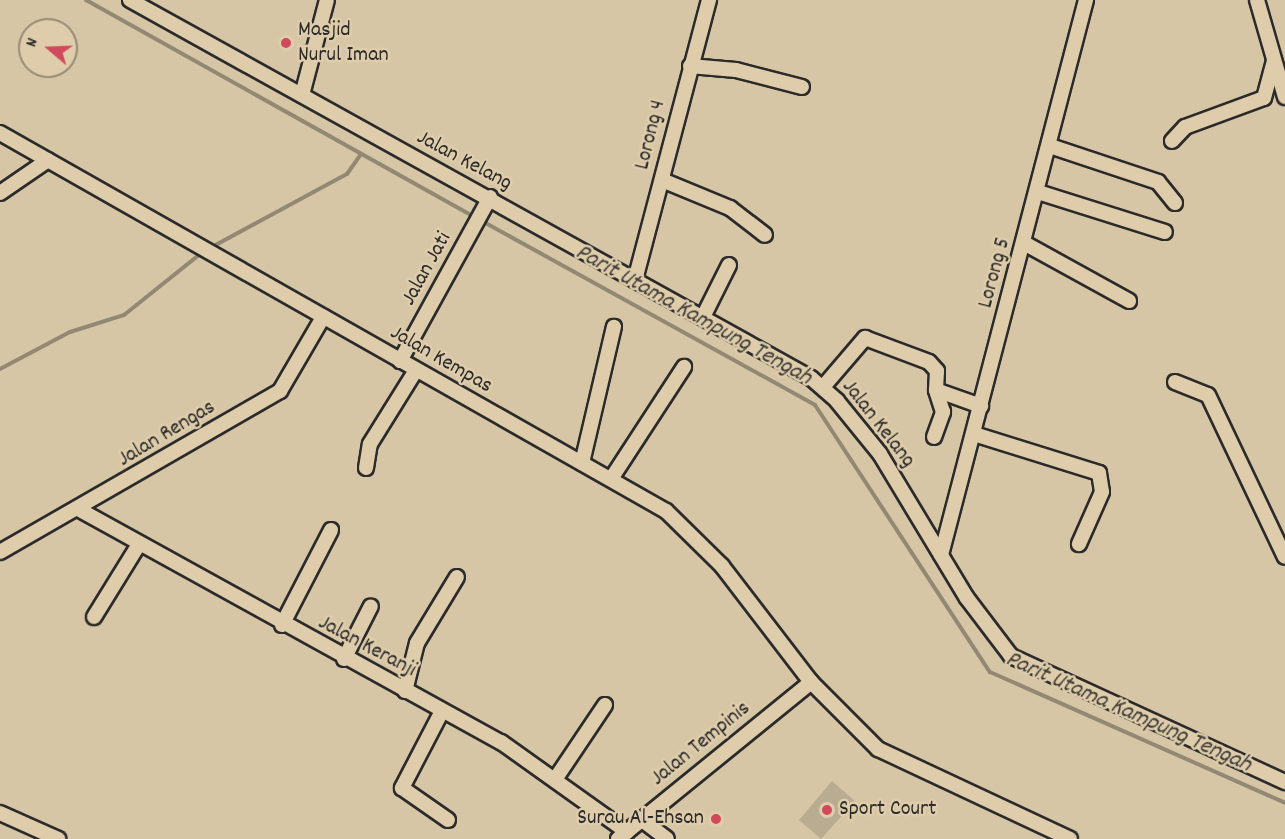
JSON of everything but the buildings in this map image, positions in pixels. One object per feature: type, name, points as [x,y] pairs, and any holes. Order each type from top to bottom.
[{"type":"street","name":"Jalan Kelang","points":[[130,0],[490,197],[823,387],[880,454],[941,555],[1011,656],[1285,782]]},
{"type":"street","points":[[302,95],[327,0]]},
{"type":"street","name":"Lorong 4","points":[[635,280],[709,0]]},
{"type":"street","name":"Lorong 5","points":[[941,555],[1038,192],[1086,0]]},
{"type":"street","points":[[1257,0],[1285,98]]},
{"type":"street","points":[[1172,141],[1185,127],[1264,98],[1274,60]]},
{"type":"street","points":[[690,66],[736,70],[802,87]]},
{"type":"street","name":"Jalan Kempas","points":[[0,133],[666,511],[722,566],[811,682],[878,749],[1070,839]]},
{"type":"street","points":[[1050,146],[1158,182],[1175,203]]},
{"type":"street","points":[[0,193],[48,160]]},
{"type":"street","points":[[662,180],[730,207],[765,235]]},
{"type":"street","points":[[1038,192],[1166,232]]},
{"type":"street","name":"Jalan Jati","points":[[400,361],[490,197]]},
{"type":"street","points":[[1024,243],[1129,301]]},
{"type":"street","points":[[703,317],[729,265]]},
{"type":"street","name":"Jalan Rengas","points":[[0,552],[80,510],[280,391],[323,317]]},
{"type":"street","points":[[582,463],[614,327]]},
{"type":"street","points":[[823,387],[865,338],[934,366],[936,390],[943,412],[934,437]]},
{"type":"street","points":[[611,479],[684,367]]},
{"type":"street","points":[[366,468],[370,444],[416,370]]},
{"type":"street","points":[[1175,382],[1208,394],[1285,557]]},
{"type":"street","points":[[936,390],[981,406]]},
{"type":"street","points":[[974,434],[1099,473],[1102,492],[1079,544]]},
{"type":"street","name":"Jalan Keranji","points":[[80,510],[282,625],[442,711],[556,778],[622,836]]},
{"type":"street","points":[[282,625],[331,531]]},
{"type":"street","points":[[94,617],[139,544]]},
{"type":"street","points":[[405,691],[417,643],[457,577]]},
{"type":"street","points":[[344,659],[371,606]]},
{"type":"street","name":"Jalan Tempinis","points":[[622,836],[811,682]]},
{"type":"street","points":[[556,778],[605,705]]},
{"type":"street","points":[[442,711],[402,788],[448,820]]},
{"type":"street","points":[[0,813],[58,839]]},
{"type":"street","points":[[642,820],[667,839]]},
{"type":"shaded area","name":"Sport Court","points":[[832,781],[855,801],[821,839],[799,820]]},
{"type":"waterway","name":"Parit Utama Kampung Tengah","points":[[86,0],[475,217]]},
{"type":"waterway","points":[[210,248],[347,174],[361,154]]},
{"type":"waterway","name":"Parit Utama Kampung Tengah","points":[[482,221],[815,405],[990,672],[1285,803]]},
{"type":"waterway","points":[[0,369],[70,332],[124,315],[204,251]]},
{"type":"place","name":"Masjid Nurul Iman","points":[[286,43]]},
{"type":"place","name":"Sport Court","points":[[827,810]]},
{"type":"place","name":"Surau Al-Ehsan","points":[[716,819]]}]
